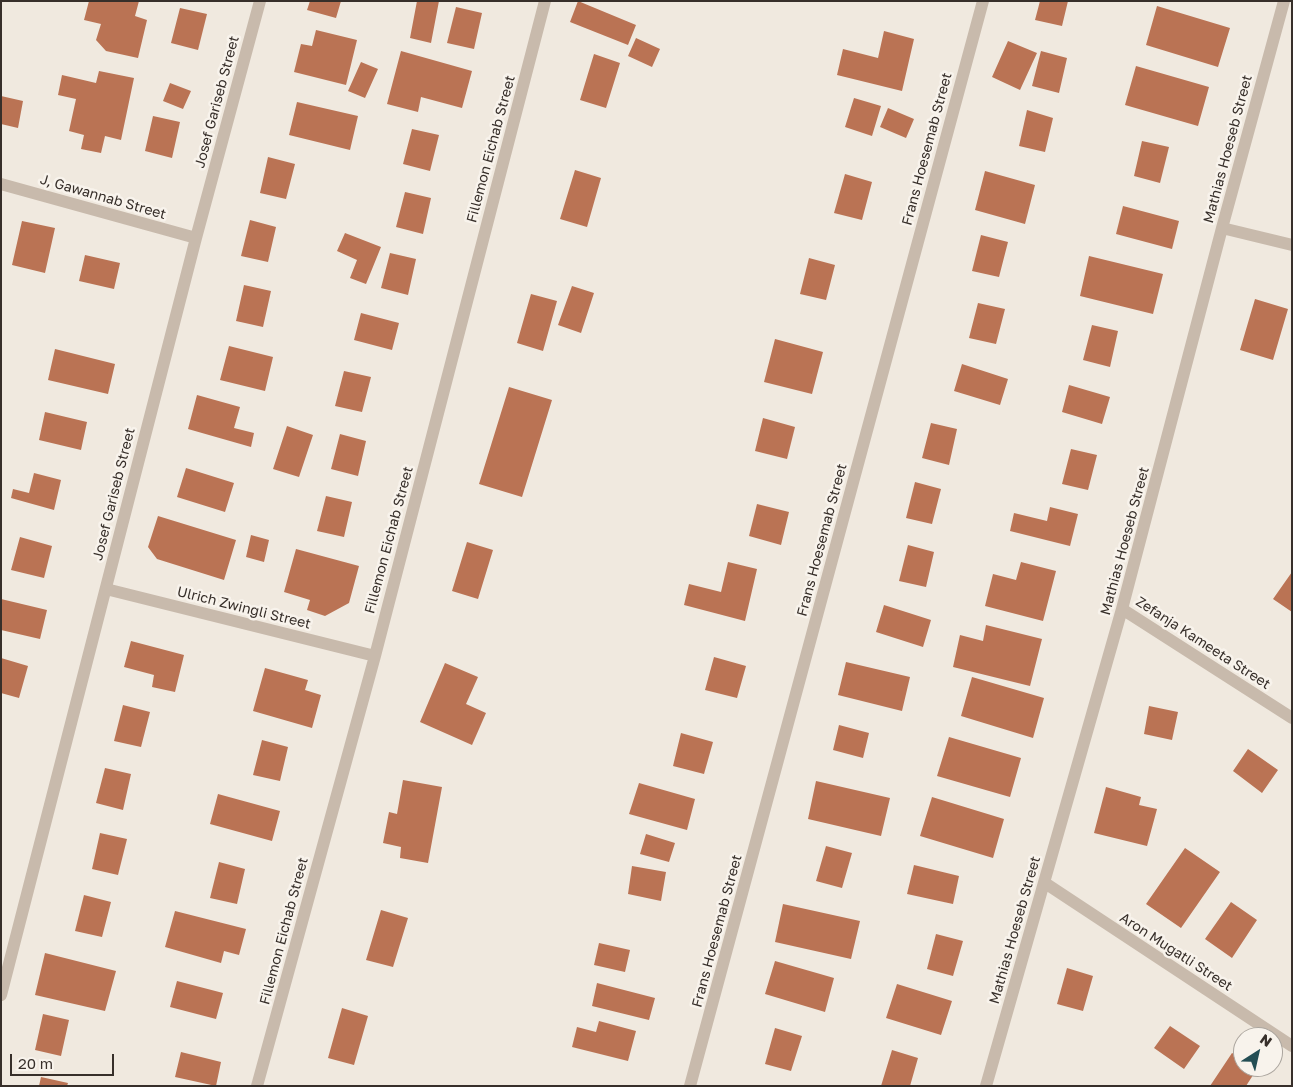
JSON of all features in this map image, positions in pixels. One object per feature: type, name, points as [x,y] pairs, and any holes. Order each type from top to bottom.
[{"type":"street","name":"Josef Gariseb Street","points":[[1,996],[196,238],[260,1]]},
{"type":"street","name":"Fillemon Eichab Street","points":[[257,1086],[375,656],[545,1]]},
{"type":"street","name":"Frans Hoesemab Street","points":[[690,1086],[983,1]]},
{"type":"street","name":"Mathias Hoeseb Street","points":[[986,1086],[1122,609],[1284,1]]},
{"type":"street","name":"J, Gawannab Street","points":[[1,184],[196,238]]},
{"type":"street","points":[[1222,228],[1292,245]]},
{"type":"street","name":"Ulrich Zwingli Street","points":[[106,588],[375,656]]},
{"type":"street","name":"Zefanja Kameeta Street","points":[[1122,609],[1292,718]]},
{"type":"street","name":"Aron Mugatli Street","points":[[1045,883],[1292,1046]]},
{"type":"building","points":[[89,1],[139,1],[135,16],[147,20],[138,58],[106,51],[96,40],[101,24],[84,20]]},
{"type":"building","points":[[310,1],[341,1],[336,18],[307,10]]},
{"type":"building","points":[[417,1],[439,1],[431,43],[410,38]]},
{"type":"building","points":[[578,1],[636,25],[628,45],[570,22]]},
{"type":"building","points":[[1040,1],[1068,1],[1062,26],[1035,20]]},
{"type":"building","points":[[1157,6],[1230,28],[1218,67],[1146,45]]},
{"type":"building","points":[[456,7],[482,13],[474,49],[447,43]]},
{"type":"building","points":[[180,8],[207,14],[198,50],[171,43]]},
{"type":"building","points":[[316,30],[357,40],[346,85],[294,72],[301,44],[312,46]]},
{"type":"building","points":[[884,31],[914,39],[902,91],[837,75],[843,49],[878,58]]},
{"type":"building","points":[[636,38],[660,49],[652,67],[628,56]]},
{"type":"building","points":[[1008,41],[1037,53],[1020,90],[992,77]]},
{"type":"building","points":[[401,51],[472,71],[462,108],[421,97],[418,112],[387,104]]},
{"type":"building","points":[[1041,51],[1067,58],[1059,93],[1032,86]]},
{"type":"building","points":[[594,54],[620,63],[606,108],[580,100]]},
{"type":"building","points":[[361,62],[378,69],[365,98],[348,91]]},
{"type":"building","points":[[1136,66],[1209,87],[1198,126],[1125,105]]},
{"type":"building","points":[[99,71],[134,78],[121,140],[105,136],[101,153],[81,149],[84,135],[69,131],[76,99],[58,95],[62,75],[96,83]]},
{"type":"building","points":[[170,83],[191,91],[183,109],[163,101]]},
{"type":"building","points":[[1,96],[23,101],[18,128],[1,124]]},
{"type":"building","points":[[854,98],[881,106],[872,136],[845,127]]},
{"type":"building","points":[[297,102],[358,116],[350,150],[289,135]]},
{"type":"building","points":[[888,108],[914,119],[906,138],[880,127]]},
{"type":"building","points":[[1027,110],[1053,118],[1045,152],[1019,146]]},
{"type":"building","points":[[153,116],[180,122],[172,158],[145,151]]},
{"type":"building","points":[[412,129],[439,135],[430,171],[403,164]]},
{"type":"building","points":[[1142,141],[1169,147],[1160,183],[1134,176]]},
{"type":"building","points":[[268,157],[295,164],[286,199],[260,193]]},
{"type":"building","points":[[575,170],[601,178],[587,227],[560,219]]},
{"type":"building","points":[[985,171],[1035,185],[1025,224],[975,210]]},
{"type":"building","points":[[845,174],[872,182],[862,220],[834,213]]},
{"type":"building","points":[[405,192],[431,198],[423,234],[396,227]]},
{"type":"building","points":[[1123,206],[1179,221],[1172,249],[1116,234]]},
{"type":"building","points":[[250,220],[276,227],[268,262],[241,256]]},
{"type":"building","points":[[22,221],[55,228],[45,273],[12,265]]},
{"type":"building","points":[[345,233],[381,247],[366,284],[350,278],[357,260],[337,251]]},
{"type":"building","points":[[981,235],[1008,242],[999,277],[972,271]]},
{"type":"building","points":[[390,253],[416,259],[408,295],[381,288]]},
{"type":"building","points":[[85,255],[120,263],[114,289],[79,281]]},
{"type":"building","points":[[1089,256],[1163,274],[1153,314],[1080,296]]},
{"type":"building","points":[[809,258],[835,265],[826,300],[800,294]]},
{"type":"building","points":[[244,285],[271,291],[263,327],[236,321]]},
{"type":"building","points":[[572,286],[594,293],[581,333],[558,325]]},
{"type":"building","points":[[531,294],[557,301],[543,351],[517,343]]},
{"type":"building","points":[[1255,299],[1288,309],[1273,360],[1240,350]]},
{"type":"building","points":[[978,303],[1005,309],[996,344],[969,338]]},
{"type":"building","points":[[361,313],[399,323],[392,350],[354,340]]},
{"type":"building","points":[[1092,325],[1118,331],[1110,367],[1083,360]]},
{"type":"building","points":[[775,339],[823,352],[812,394],[764,382]]},
{"type":"building","points":[[229,346],[273,357],[265,391],[220,380]]},
{"type":"building","points":[[55,349],[115,364],[108,394],[48,380]]},
{"type":"building","points":[[962,364],[1008,379],[1000,405],[954,391]]},
{"type":"building","points":[[344,371],[371,377],[362,412],[335,406]]},
{"type":"building","points":[[1069,385],[1110,397],[1102,424],[1062,412]]},
{"type":"building","points":[[509,387],[552,400],[522,497],[479,484]]},
{"type":"building","points":[[197,395],[240,407],[234,428],[254,433],[251,447],[188,429]]},
{"type":"building","points":[[45,412],[87,422],[81,450],[39,440]]},
{"type":"building","points":[[763,418],[795,427],[787,459],[755,451]]},
{"type":"building","points":[[931,423],[957,429],[949,465],[922,458]]},
{"type":"building","points":[[287,426],[313,435],[299,477],[273,469]]},
{"type":"building","points":[[340,434],[366,441],[358,476],[331,469]]},
{"type":"building","points":[[1071,449],[1097,455],[1088,490],[1062,484]]},
{"type":"building","points":[[186,468],[234,483],[225,512],[177,497]]},
{"type":"building","points":[[34,473],[61,480],[54,510],[11,498],[13,489],[29,493]]},
{"type":"building","points":[[915,482],[941,489],[932,524],[906,518]]},
{"type":"building","points":[[326,496],[352,502],[344,537],[317,531]]},
{"type":"building","points":[[757,504],[789,512],[781,545],[749,536]]},
{"type":"building","points":[[1050,507],[1078,514],[1070,546],[1010,531],[1014,513],[1047,521]]},
{"type":"building","points":[[158,516],[236,540],[224,580],[157,559],[148,547]]},
{"type":"building","points":[[251,535],[269,540],[264,562],[246,557]]},
{"type":"building","points":[[20,537],[52,546],[44,578],[11,570]]},
{"type":"building","points":[[467,542],[493,550],[478,599],[452,591]]},
{"type":"building","points":[[908,545],[934,552],[926,587],[899,581]]},
{"type":"building","points":[[296,549],[359,566],[349,603],[325,616],[307,610],[310,600],[284,592]]},
{"type":"building","points":[[728,562],[757,569],[745,621],[684,605],[689,584],[721,592]]},
{"type":"building","points":[[1021,562],[1056,571],[1043,621],[985,606],[993,574],[1016,580]]},
{"type":"building","points":[[1292,572],[1292,612],[1273,599]]},
{"type":"building","points":[[1,599],[47,610],[40,639],[1,630]]},
{"type":"building","points":[[884,605],[931,620],[923,647],[876,632]]},
{"type":"building","points":[[986,625],[1042,639],[1030,686],[953,667],[960,635],[983,641]]},
{"type":"building","points":[[131,641],[184,655],[175,692],[152,687],[154,675],[124,667]]},
{"type":"building","points":[[714,657],[746,666],[737,698],[705,690]]},
{"type":"building","points":[[1,658],[28,666],[19,698],[1,693]]},
{"type":"building","points":[[846,662],[910,677],[902,711],[838,695]]},
{"type":"building","points":[[445,663],[478,677],[466,704],[486,713],[472,745],[420,722]]},
{"type":"building","points":[[265,668],[308,680],[305,690],[321,695],[312,728],[253,711]]},
{"type":"building","points":[[972,677],[1044,698],[1033,738],[961,716]]},
{"type":"building","points":[[123,705],[150,712],[141,747],[114,741]]},
{"type":"building","points":[[1149,706],[1178,712],[1172,740],[1144,734]]},
{"type":"building","points":[[839,725],[869,733],[863,758],[833,750]]},
{"type":"building","points":[[681,733],[713,742],[704,774],[673,766]]},
{"type":"building","points":[[949,737],[1021,758],[1010,797],[937,776]]},
{"type":"building","points":[[262,740],[288,747],[280,781],[253,775]]},
{"type":"building","points":[[1248,749],[1278,770],[1262,793],[1233,771]]},
{"type":"building","points":[[105,768],[131,774],[123,810],[96,803]]},
{"type":"building","points":[[403,780],[442,787],[428,863],[400,858],[401,847],[383,843],[389,812],[397,814]]},
{"type":"building","points":[[816,781],[890,798],[881,836],[808,819]]},
{"type":"building","points":[[639,783],[695,799],[687,830],[629,814]]},
{"type":"building","points":[[1106,787],[1141,797],[1139,805],[1157,809],[1147,846],[1094,833]]},
{"type":"building","points":[[218,794],[280,811],[272,841],[210,824]]},
{"type":"building","points":[[932,797],[1004,819],[993,858],[920,836]]},
{"type":"building","points":[[100,833],[127,839],[118,875],[92,869]]},
{"type":"building","points":[[646,834],[675,843],[669,862],[640,854]]},
{"type":"building","points":[[826,846],[852,853],[842,888],[816,881]]},
{"type":"building","points":[[1185,848],[1220,872],[1181,928],[1146,904]]},
{"type":"building","points":[[219,862],[245,869],[237,904],[210,898]]},
{"type":"building","points":[[914,865],[959,876],[953,904],[907,894]]},
{"type":"building","points":[[632,866],[666,872],[661,901],[628,894]]},
{"type":"building","points":[[84,895],[111,902],[102,937],[75,931]]},
{"type":"building","points":[[1231,902],[1257,920],[1232,958],[1205,939]]},
{"type":"building","points":[[783,904],[860,921],[851,959],[775,942]]},
{"type":"building","points":[[381,910],[408,918],[393,967],[366,960]]},
{"type":"building","points":[[175,911],[246,929],[239,955],[224,951],[221,963],[165,947]]},
{"type":"building","points":[[936,934],[963,941],[953,976],[927,969]]},
{"type":"building","points":[[599,943],[630,950],[625,972],[594,965]]},
{"type":"building","points":[[45,953],[116,971],[105,1011],[35,995]]},
{"type":"building","points":[[775,961],[834,978],[825,1012],[765,994]]},
{"type":"building","points":[[1067,968],[1093,976],[1083,1011],[1057,1004]]},
{"type":"building","points":[[177,981],[223,993],[216,1019],[170,1007]]},
{"type":"building","points":[[597,983],[655,998],[649,1020],[592,1006]]},
{"type":"building","points":[[897,984],[952,1001],[941,1035],[886,1018]]},
{"type":"building","points":[[342,1008],[368,1016],[354,1065],[328,1058]]},
{"type":"building","points":[[43,1014],[69,1020],[61,1056],[35,1050]]},
{"type":"building","points":[[599,1021],[636,1031],[628,1061],[572,1047],[577,1027],[596,1032]]},
{"type":"building","points":[[1170,1026],[1200,1046],[1184,1069],[1154,1048]]},
{"type":"building","points":[[775,1028],[802,1036],[791,1071],[765,1064]]},
{"type":"building","points":[[892,1050],[918,1058],[910,1086],[881,1086]]},
{"type":"building","points":[[181,1052],[221,1062],[216,1086],[175,1077]]},
{"type":"building","points":[[1232,1053],[1233,1077],[1252,1077],[1246,1086],[1210,1086]]},
{"type":"building","points":[[41,1077],[68,1083],[67,1086],[39,1086]]}]
